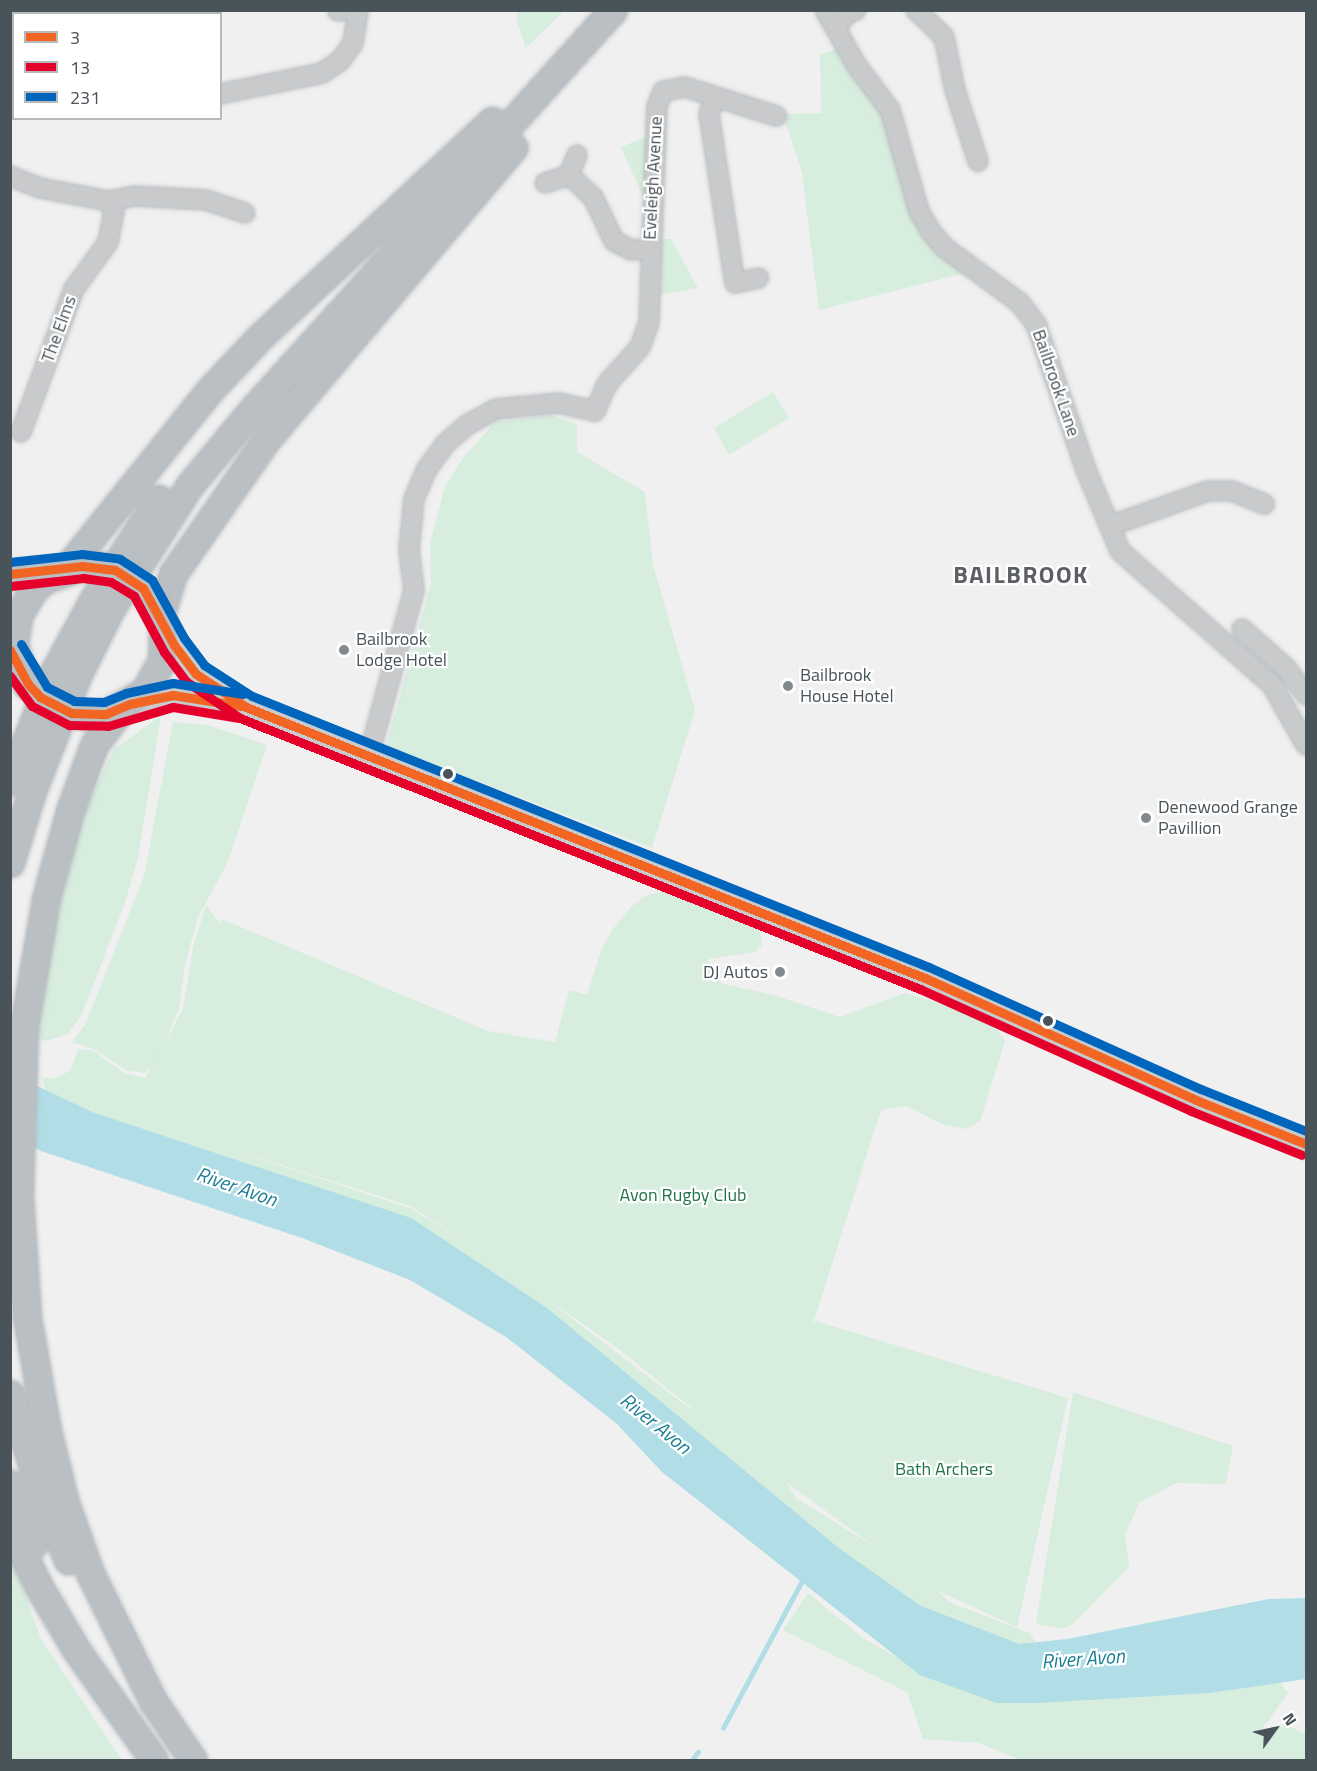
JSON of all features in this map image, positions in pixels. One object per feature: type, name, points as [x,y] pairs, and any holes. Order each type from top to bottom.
[{"type":"highway","points":[[10,781],[53,674],[138,527],[241,398],[595,10]]},
{"type":"highway","points":[[10,863],[32,791],[77,675],[123,588],[190,485],[254,408],[613,10]]},
{"type":"highway","points":[[193,1761],[153,1701],[90,1572],[64,1500],[46,1430],[27,1317],[19,1134],[24,1026],[46,899],[74,800],[94,745],[126,706],[144,692],[162,661],[158,613],[173,574],[267,439],[629,10]]},
{"type":"highway","points":[[126,706],[88,716],[54,707],[17,671],[15,636],[19,614],[34,589],[62,570],[210,390],[260,337],[504,110]]},
{"type":"highway","points":[[10,574],[99,566],[130,577],[158,613]]},
{"type":"highway","points":[[10,1394],[45,1505],[73,1574],[110,1646],[182,1761]]},
{"type":"highway","points":[[10,1484],[46,1575],[129,1726]]},
{"type":"highway","points":[[10,1528],[44,1596],[154,1761]]},
{"type":"street","points":[[222,94],[322,73],[340,61],[353,43],[358,10]]},
{"type":"street","name":"Bailbrook Lane","points":[[825,10],[857,66],[890,110],[919,211],[930,232],[945,248],[1020,303],[1036,324],[1120,551],[1130,564],[1272,685],[1306,745]]},
{"type":"street","points":[[836,29],[845,15],[856,10]]},
{"type":"street","points":[[915,10],[944,37],[955,90],[978,161]]},
{"type":"street","name":"Eveleigh Avenue","points":[[369,755],[414,590],[409,550],[414,499],[428,469],[445,444],[467,424],[496,409],[559,403],[595,411],[607,384],[640,347],[649,322],[650,249],[658,99],[663,91],[676,86],[776,116]]},
{"type":"street","points":[[715,98],[709,114],[735,283],[758,279]]},
{"type":"street","points":[[545,183],[569,175],[578,155]]},
{"type":"street","name":"Eveleigh Avenue","points":[[569,175],[593,197],[614,241],[631,250],[650,249]]},
{"type":"street","points":[[10,176],[40,188],[109,201],[135,196],[206,200],[245,213]]},
{"type":"street","name":"The Elms","points":[[21,432],[74,289],[108,242],[114,212],[109,201]]},
{"type":"street","points":[[1110,526],[1208,491],[1232,490],[1264,504]]},
{"type":"street","points":[[158,613],[196,674],[246,707]]},
{"type":"street","points":[[1242,629],[1286,668],[1306,695]]},
{"type":"street","points":[[126,706],[181,695],[246,707],[660,875],[925,978],[1196,1100],[1306,1144]]},
{"type":"green space","points":[[518,10],[564,11],[526,48],[516,18]]},
{"type":"green space","points":[[840,48],[879,101],[913,206],[969,272],[819,310],[802,173],[783,114],[821,113],[820,54]]},
{"type":"green space","points":[[648,136],[646,204],[621,147]]},
{"type":"green space","points":[[662,239],[671,239],[698,288],[660,295]]},
{"type":"green space","points":[[773,392],[789,418],[729,455],[714,428]]},
{"type":"green space","points":[[550,415],[577,424],[577,452],[645,492],[653,565],[695,710],[652,848],[386,746],[431,583],[430,544],[445,486],[463,458],[495,422]]},
{"type":"green space","points":[[161,716],[138,857],[125,903],[82,1014],[68,1034],[46,1041],[36,1037],[40,990],[82,816],[114,749]]},
{"type":"green space","points":[[173,722],[207,725],[267,745],[227,864],[198,917],[185,965],[179,1008],[158,1059],[145,1073],[126,1070],[94,1049],[72,1042],[85,1025],[144,876]]},
{"type":"green space","points":[[678,891],[740,915],[760,932],[762,945],[755,952],[709,959],[710,974],[723,984],[774,995],[840,1017],[905,993],[987,1017],[1005,1041],[980,1121],[967,1129],[944,1125],[907,1106],[881,1110],[813,1324],[816,1321],[1068,1398],[1017,1627],[938,1591],[949,1602],[1030,1633],[1042,1654],[903,1606],[605,1361],[51,1109],[42,1078],[56,1078],[71,1070],[78,1049],[94,1051],[124,1073],[145,1078],[183,1009],[193,947],[206,905],[220,924],[222,919],[488,1031],[555,1042],[569,990],[587,995],[600,953],[612,930],[632,906],[647,895]],"holes":[[[190,1136],[410,1206],[472,1246],[410,1208]],[[544,1297],[620,1350],[695,1411]],[[786,1482],[875,1547],[796,1498]]]},
{"type":"green space","points":[[1073,1392],[1233,1446],[1226,1484],[1176,1483],[1139,1503],[1125,1535],[1129,1567],[1073,1624],[1062,1629],[1036,1624]]},
{"type":"green space","points":[[10,1553],[41,1639],[122,1760],[11,1760]]},
{"type":"green space","points":[[808,1593],[863,1638],[916,1668],[1275,1676],[1288,1693],[1262,1729],[1288,1726],[1306,1734],[1306,1760],[1020,1760],[979,1743],[923,1739],[907,1692],[783,1630]]},
{"type":"water","name":"River Avon","points":[[10,1073],[92,1112],[411,1218],[547,1308],[840,1549],[921,1606],[1019,1644],[1067,1639],[1269,1599],[1306,1598],[1306,1679],[1209,1693],[1036,1703],[997,1703],[920,1675],[662,1472],[616,1423],[506,1337],[410,1280],[302,1238],[41,1151],[11,1136]]},
{"type":"waterway","points":[[723,1728],[804,1577]]},
{"type":"waterway","points":[[692,1760],[698,1752]]},
{"type":"transit line","name":"231","points":[[10,562],[82,554],[120,559],[152,580],[184,638],[204,665],[252,696],[929,967],[1201,1089],[1306,1131]]},
{"type":"transit line","name":"3","points":[[10,574],[82,566],[115,570],[143,588],[174,645],[196,674],[246,707],[925,978],[1196,1100],[1306,1144]]},
{"type":"transit line","name":"13","points":[[11,586],[83,578],[111,582],[134,596],[164,652],[187,682],[240,718],[920,989],[1191,1111],[1302,1155]]},
{"type":"transit line","name":"231","points":[[21,644],[47,687],[74,701],[104,702],[126,693],[173,683],[243,694]]},
{"type":"transit line","name":"3","points":[[10,650],[28,684],[40,697],[71,713],[106,714],[130,704],[173,695],[241,706]]},
{"type":"transit line","name":"13","points":[[10,676],[32,706],[69,725],[108,726],[173,707],[239,718]]},
{"type":"place","name":"Bailbrook Lodge Hotel","points":[[344,650]]},
{"type":"place","name":"Bailbrook House Hotel","points":[[788,686]]},
{"type":"place","name":"Denewood Grange Pavillion","points":[[1146,818]]},
{"type":"place","name":"DJ Autos","points":[[780,972]]},
{"type":"district","name":"BAILBROOK","points":[[1021,575]]},
{"type":"park label","name":"Avon Rugby Club","points":[[683,1195]]},
{"type":"park label","name":"Bath Archers","points":[[944,1469]]}]
